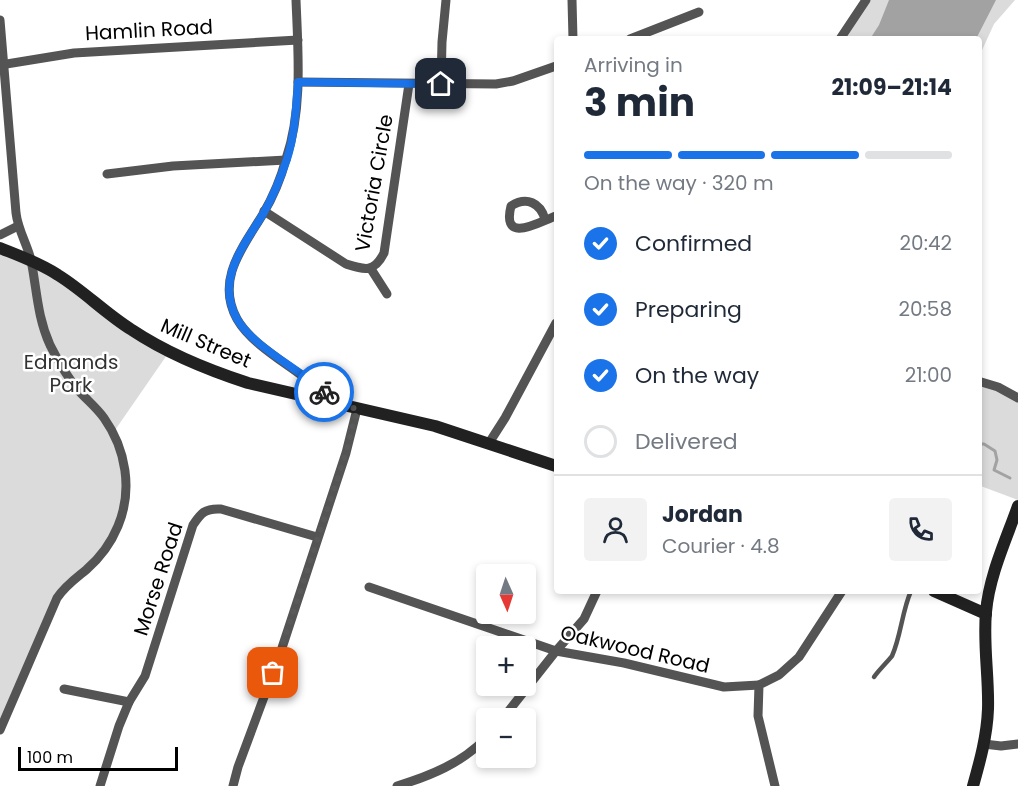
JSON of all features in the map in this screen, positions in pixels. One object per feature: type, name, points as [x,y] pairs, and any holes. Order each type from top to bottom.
[{"type":"street","points":[[296,0],[298,40],[296,117],[286,160],[264,212],[231,268],[230,285],[237,318],[251,336],[323,390],[333,403]]},
{"type":"street","points":[[441,84],[446,0]]},
{"type":"street","points":[[572,0],[573,36]]},
{"type":"street","points":[[842,36],[866,0]]},
{"type":"street","points":[[638,36],[699,12]]},
{"type":"street","points":[[0,20],[2,64],[18,226],[31,260],[36,298],[47,337],[66,374],[99,412],[113,433],[123,461],[126,490],[121,520],[109,544],[88,568],[65,587],[57,598],[0,730]]},
{"type":"street","name":"Hamlin Road","points":[[2,64],[74,53],[298,40]]},
{"type":"street","points":[[298,82],[496,84],[513,81],[554,67]]},
{"type":"street","name":"Victoria Circle","points":[[264,212],[346,264],[362,269],[371,268],[379,263],[384,253],[409,84]]},
{"type":"street","points":[[107,174],[173,166],[286,160]]},
{"type":"street","points":[[546,219],[554,217]]},
{"type":"street","points":[[0,235],[18,226]]},
{"type":"street","name":"Mill Street","points":[[0,248],[31,260],[57,274],[132,331],[169,352],[223,375],[248,383],[435,426],[554,465]]},
{"type":"street","points":[[371,268],[387,294]]},
{"type":"street","points":[[489,443],[554,327]]},
{"type":"street","points":[[982,382],[1001,388],[1018,398]]},
{"type":"street","points":[[233,786],[280,655],[346,453],[357,409]]},
{"type":"street","points":[[973,786],[984,744],[988,711],[986,614],[992,579],[1018,506]]},
{"type":"street","name":"Morse Road","points":[[102,781],[119,726],[144,676],[193,525],[201,512],[209,508],[221,509],[317,537]]},
{"type":"street","name":"Oakwood Road","points":[[369,587],[556,651],[624,663],[715,685],[759,686]]},
{"type":"street","points":[[511,708],[584,619],[596,594]]},
{"type":"street","points":[[775,786],[758,716],[759,686],[779,675],[799,657],[841,594]]},
{"type":"street","points":[[941,594],[986,614]]},
{"type":"street","points":[[64,689],[129,702]]},
{"type":"street","points":[[984,744],[1001,746],[1018,744]]},
{"type":"street","points":[[396,786],[452,765],[476,749]]},
{"type":"lane","points":[[874,677],[882,665],[891,658],[910,594]]},
{"type":"green space","points":[[866,0],[1015,0],[994,24],[982,50],[982,36],[842,36]]},
{"type":"green space","name":"Edmands Park","points":[[0,248],[14,253],[169,352],[113,433],[127,484],[111,541],[68,584],[0,730]]},
{"type":"green space","points":[[982,383],[1018,398],[1018,500],[982,486]]},
{"type":"shaded area","points":[[889,0],[996,0],[978,36],[872,36]]},
{"type":"waterway","points":[[982,444],[995,451],[997,460],[994,470],[1010,478]]},
{"type":"way so far","points":[[273,673],[346,453],[357,409],[333,403],[324,392]]},
{"type":"route","points":[[324,392],[251,336],[237,318],[230,285],[231,268],[264,212],[286,160],[296,117],[298,82],[441,84]]}]
